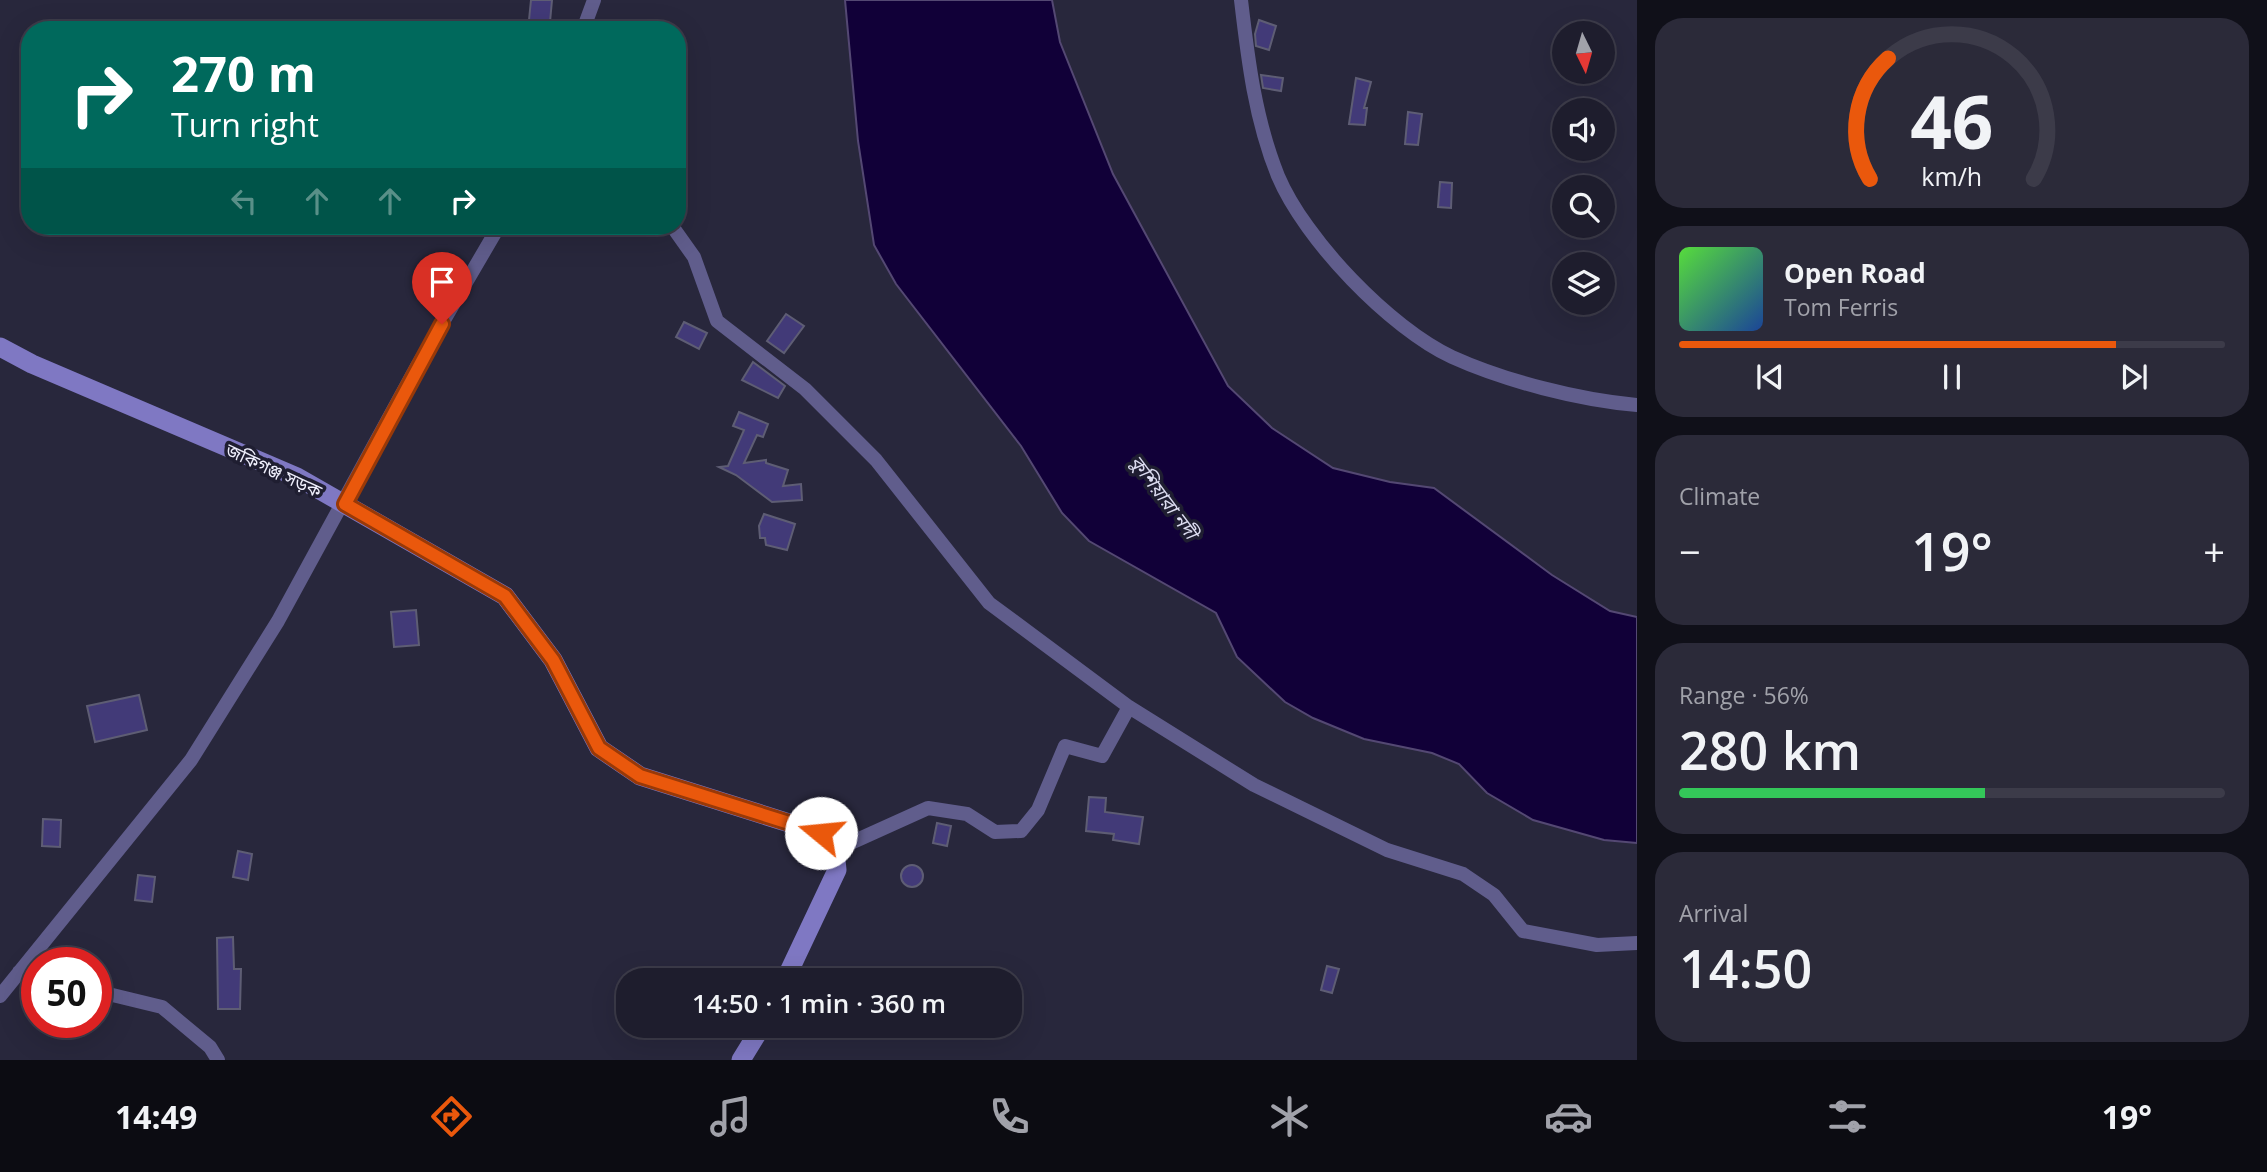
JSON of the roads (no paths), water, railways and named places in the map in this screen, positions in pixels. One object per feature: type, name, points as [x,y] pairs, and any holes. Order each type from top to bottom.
[{"type":"main road","name":"জকিগঞ্জ সড়ক","points":[[0,347],[32,364],[297,477],[505,596],[553,660],[599,748],[640,776],[821,833],[835,850]]},
{"type":"main road","points":[[791,968],[837,870],[835,850]]},
{"type":"main road","points":[[741,1060],[755,1038]]},
{"type":"street","points":[[586,21],[594,0]]},
{"type":"street","points":[[1241,0],[1251,86],[1279,177],[1311,235],[1388,314],[1451,356],[1528,382],[1607,402],[1637,405]]},
{"type":"street","points":[[0,996],[191,760],[278,621],[345,504],[416,368],[494,235]]},
{"type":"street","points":[[678,235],[694,257],[717,321],[805,389],[876,460],[989,603],[1129,707],[1254,785],[1387,850],[1463,874],[1494,895],[1524,931],[1597,946],[1637,943]]},
{"type":"street","points":[[835,850],[928,808],[967,814],[996,832],[1021,831],[1038,810],[1065,746],[1102,757],[1129,707]]},
{"type":"street","points":[[112,995],[162,1007],[210,1047],[218,1060]]},
{"type":"water","name":"কুশিয়ারা নদী","points":[[845,0],[1052,0],[1060,42],[1113,174],[1228,386],[1272,428],[1333,468],[1390,482],[1434,488],[1552,575],[1610,611],[1637,617],[1637,843],[1604,840],[1533,820],[1487,793],[1459,764],[1432,753],[1364,739],[1313,718],[1285,702],[1237,657],[1216,613],[1089,541],[1062,513],[1021,446],[896,284],[874,245],[858,141]]}]
